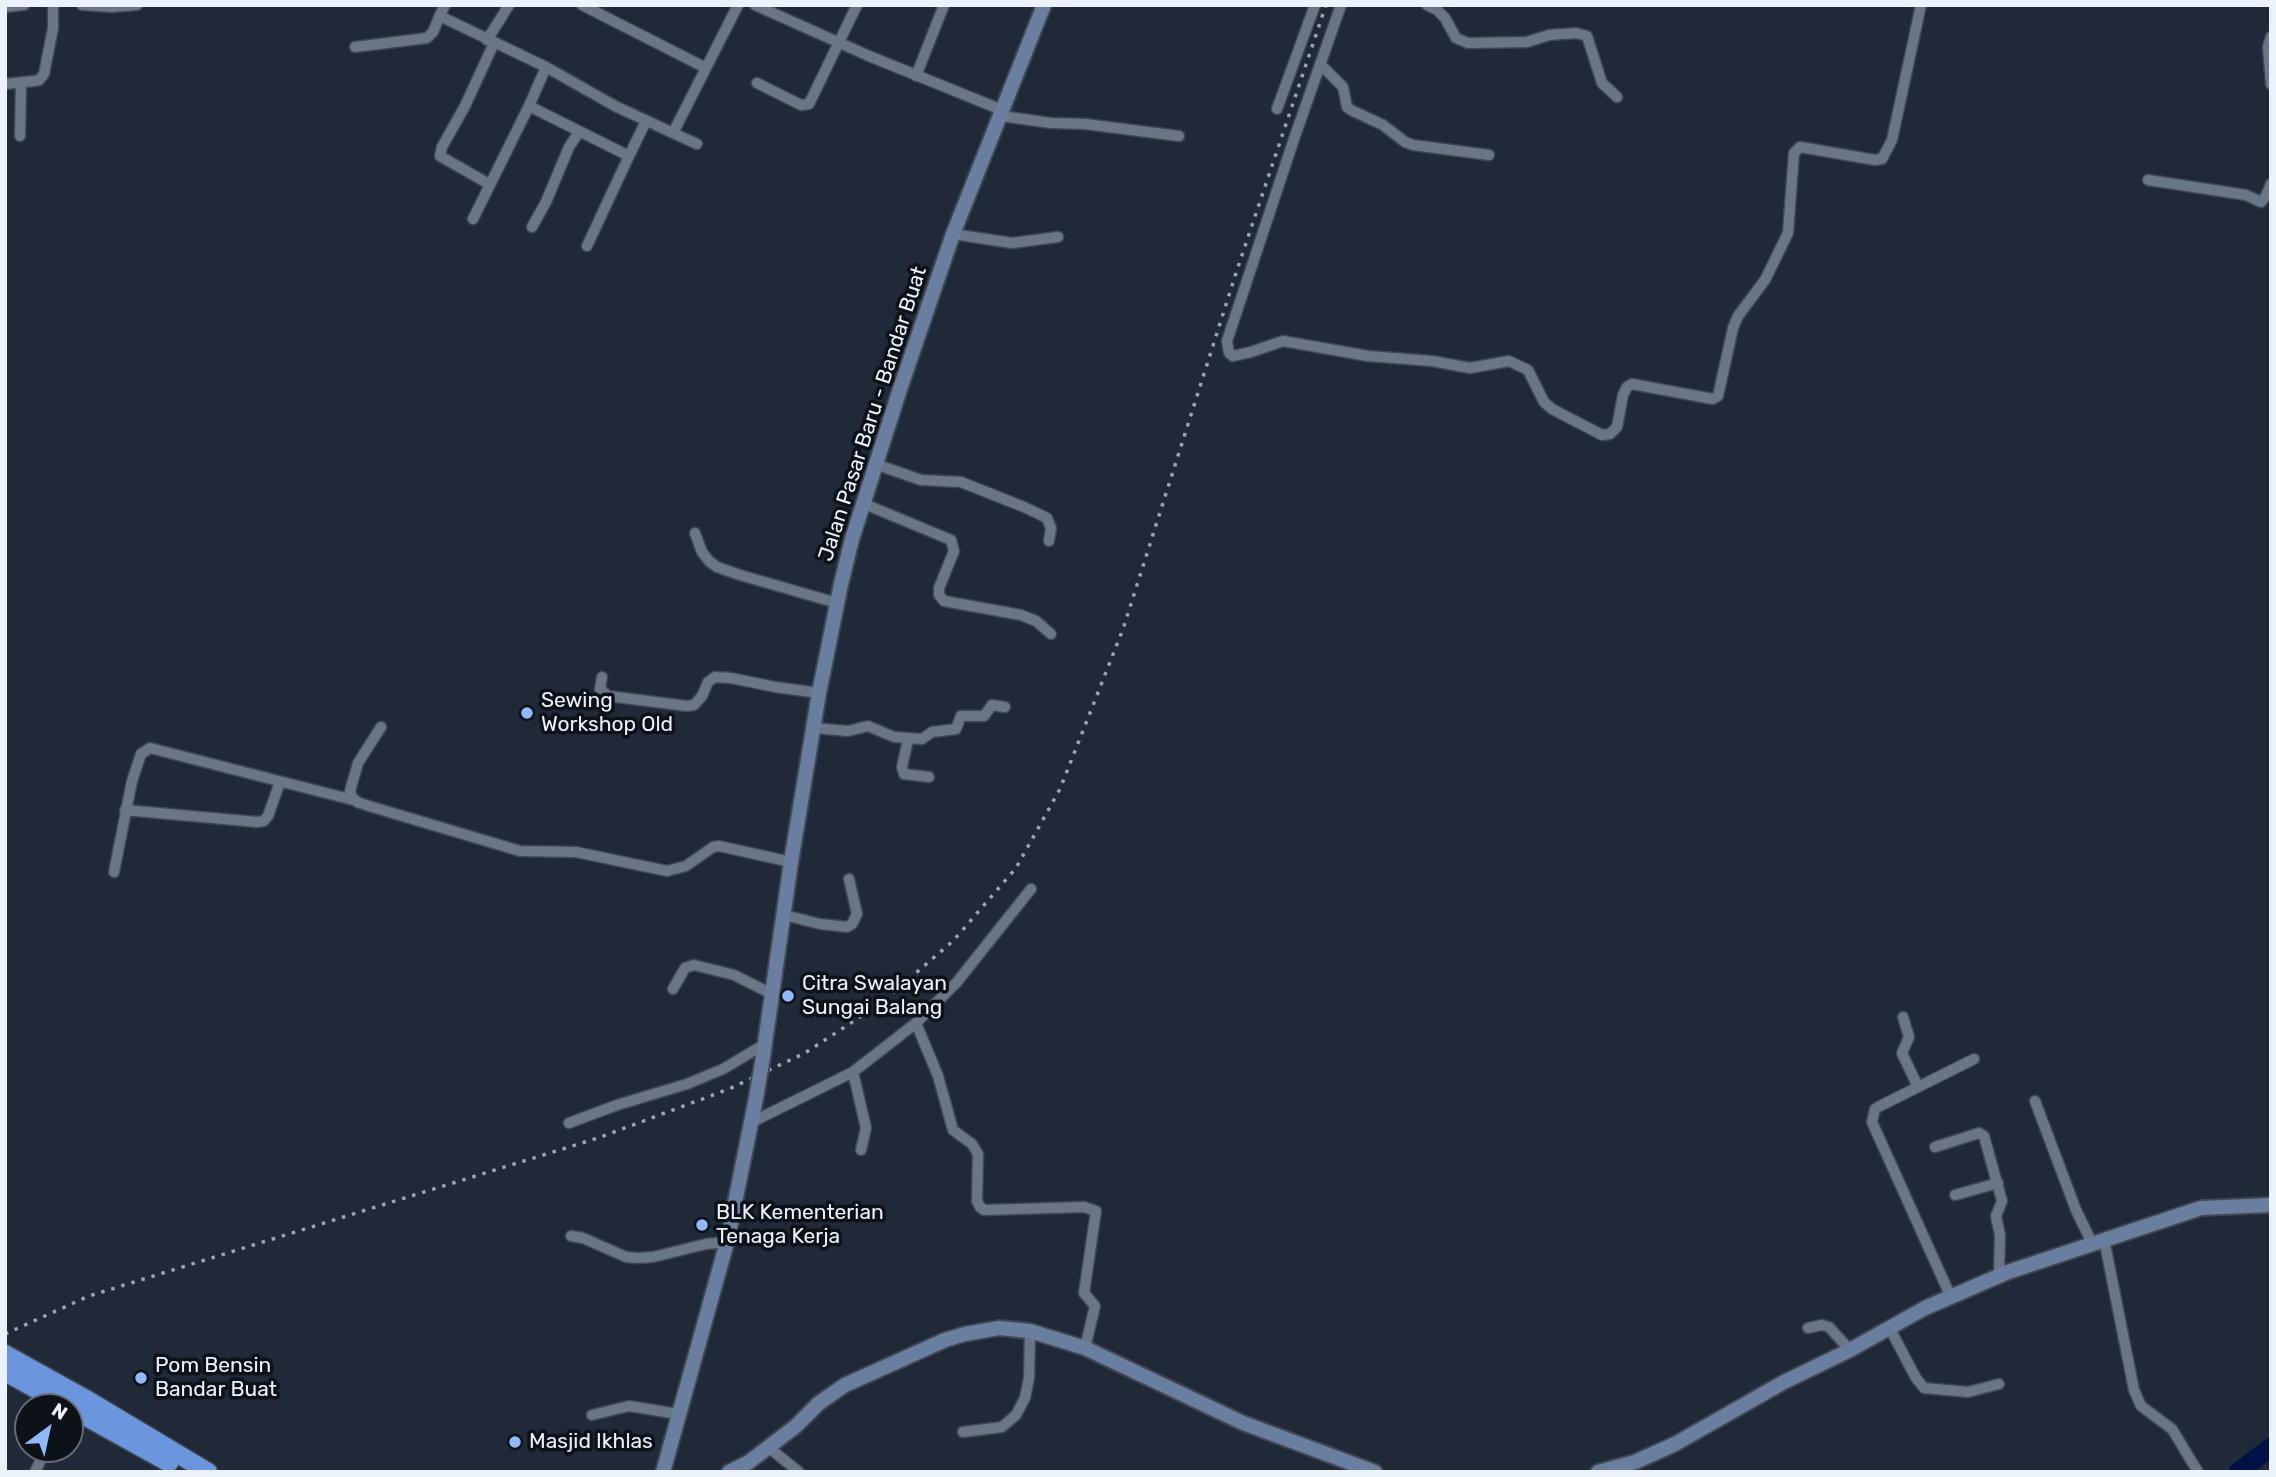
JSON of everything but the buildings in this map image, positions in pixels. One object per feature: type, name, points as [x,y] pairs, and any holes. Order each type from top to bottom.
[{"type":"highway","points":[[9,1365],[50,1393]]},
{"type":"highway","points":[[84,1412],[208,1472]]},
{"type":"highway","points":[[84,1414],[184,1472]]},
{"type":"street","points":[[5,7],[23,5]]},
{"type":"street","points":[[5,84],[39,80],[44,74],[53,28],[53,5]]},
{"type":"street","points":[[82,5],[111,8],[137,5]]},
{"type":"street","points":[[489,184],[446,162],[440,156],[509,5]]},
{"type":"street","points":[[582,5],[706,68]]},
{"type":"street","points":[[673,133],[738,5]]},
{"type":"street","points":[[755,5],[1001,113],[1051,123],[1086,124],[1180,136]]},
{"type":"street","points":[[757,83],[806,106],[857,5]]},
{"type":"street","points":[[916,76],[944,5]]},
{"type":"street","name":"Jalan Pasar Baru - Bandar Buat","points":[[663,1472],[727,1242],[752,1122],[791,862],[836,603],[862,503],[953,234],[1044,5]]},
{"type":"street","points":[[1277,109],[1315,5]]},
{"type":"street","points":[[1341,5],[1227,341],[1229,353],[1233,356],[1283,341],[1368,356],[1432,361],[1470,368],[1509,361],[1528,370],[1544,402],[1552,410],[1602,435],[1610,434],[1617,427],[1623,395],[1632,384],[1713,399],[1718,396],[1738,316],[1765,281],[1788,233],[1794,153],[1800,147],[1882,159],[1892,140],[1921,5]]},
{"type":"street","points":[[1427,5],[1445,18],[1456,38],[1468,43],[1527,42],[1549,35],[1576,33],[1587,36],[1601,83],[1617,97]]},
{"type":"street","points":[[355,47],[427,38],[433,32],[442,10],[491,42],[697,144]]},
{"type":"street","points":[[2271,37],[2268,47],[2271,84]]},
{"type":"street","points":[[1320,64],[1343,87],[1347,107],[1383,125],[1405,142],[1489,155]]},
{"type":"street","points":[[473,219],[546,67]]},
{"type":"street","points":[[20,136],[21,83]]},
{"type":"street","points":[[529,106],[629,156]]},
{"type":"street","points":[[587,247],[646,121]]},
{"type":"street","points":[[532,227],[546,202],[569,147],[579,132]]},
{"type":"street","points":[[2148,180],[2246,195],[2260,201],[2266,196],[2271,184]]},
{"type":"street","points":[[953,234],[1012,243],[1058,237]]},
{"type":"street","points":[[875,464],[921,480],[961,482],[1032,510],[1048,518],[1051,528],[1049,541]]},
{"type":"street","points":[[862,503],[951,540],[954,551],[939,588],[939,595],[944,601],[1021,615],[1036,621],[1051,634]]},
{"type":"street","points":[[695,533],[702,552],[717,567],[836,603]]},
{"type":"street","points":[[602,677],[600,689],[608,696],[687,706],[694,705],[702,696],[708,682],[715,677],[819,692]]},
{"type":"street","points":[[814,728],[848,732],[868,726],[889,736],[908,740],[922,739],[932,732],[956,729],[961,716],[984,716],[992,705],[1005,707]]},
{"type":"street","points":[[358,802],[350,791],[355,772],[381,727]]},
{"type":"street","points":[[908,740],[902,767],[904,774],[929,777]]},
{"type":"street","points":[[114,872],[136,767],[141,754],[150,748],[358,802],[520,851],[576,852],[667,871],[686,866],[713,847],[719,846],[791,862]]},
{"type":"street","points":[[125,810],[264,821],[280,782]]},
{"type":"street","points":[[784,915],[820,924],[847,927],[852,924],[857,914],[849,879]]},
{"type":"street","points":[[752,1122],[853,1072],[916,1023],[957,982],[1031,889]]},
{"type":"street","points":[[673,989],[685,968],[694,965],[734,975],[772,994]]},
{"type":"street","points":[[1903,1017],[1909,1037],[1902,1053],[1918,1087]]},
{"type":"street","points":[[916,1023],[938,1076],[953,1130],[972,1144],[978,1154],[977,1200],[980,1207],[984,1210],[1084,1207],[1096,1211],[1084,1292],[1095,1306],[1085,1348]]},
{"type":"street","points":[[569,1123],[687,1084],[764,1051]]},
{"type":"street","points":[[1950,1295],[1872,1122],[1875,1109],[1974,1059]]},
{"type":"street","points":[[853,1072],[866,1128],[861,1150]]},
{"type":"street","points":[[2035,1101],[2080,1220],[2098,1240],[2134,1390],[2141,1406],[2172,1429],[2198,1472]]},
{"type":"street","points":[[1935,1147],[1982,1134],[2003,1201],[1996,1216],[2000,1235],[1999,1275]]},
{"type":"street","points":[[1955,1195],[1998,1183]]},
{"type":"street","points":[[1598,1472],[1614,1470],[1675,1444],[1784,1382],[1850,1350],[1950,1295],[1999,1275],[2098,1240],[2202,1208],[2271,1205]]},
{"type":"street","points":[[571,1236],[583,1238],[626,1257],[638,1258],[727,1242]]},
{"type":"street","points":[[1808,1328],[1822,1325],[1829,1327],[1850,1350]]},
{"type":"street","points":[[1889,1327],[1924,1388],[1968,1392],[1999,1384]]},
{"type":"street","points":[[729,1472],[749,1462],[796,1426],[818,1403],[845,1385],[945,1340],[999,1328],[1030,1331],[1085,1348],[1243,1423],[1375,1472]]},
{"type":"street","points":[[963,1432],[1002,1427],[1016,1415],[1025,1398],[1029,1377],[1030,1331]]},
{"type":"street","points":[[592,1415],[629,1406],[678,1414]]},
{"type":"street","points":[[768,1447],[799,1472]]},
{"type":"waterway","points":[[2238,1472],[2271,1447]]},
{"type":"railway","points":[[5,1334],[89,1296],[598,1138],[729,1089],[805,1053],[880,1004],[953,941],[1016,868],[1060,789],[1123,629],[1237,270],[1326,5]]},
{"type":"place","name":"Sewing Workshop Old","points":[[527,713]]},
{"type":"place","name":"Citra Swalayan Sungai Balang","points":[[788,996]]},
{"type":"place","name":"BLK Kementerian Tenaga Kerja","points":[[702,1225]]},
{"type":"place","name":"Pom Bensin Bandar Buat","points":[[141,1378]]},
{"type":"place","name":"Masjid Ikhlas","points":[[515,1442]]}]
